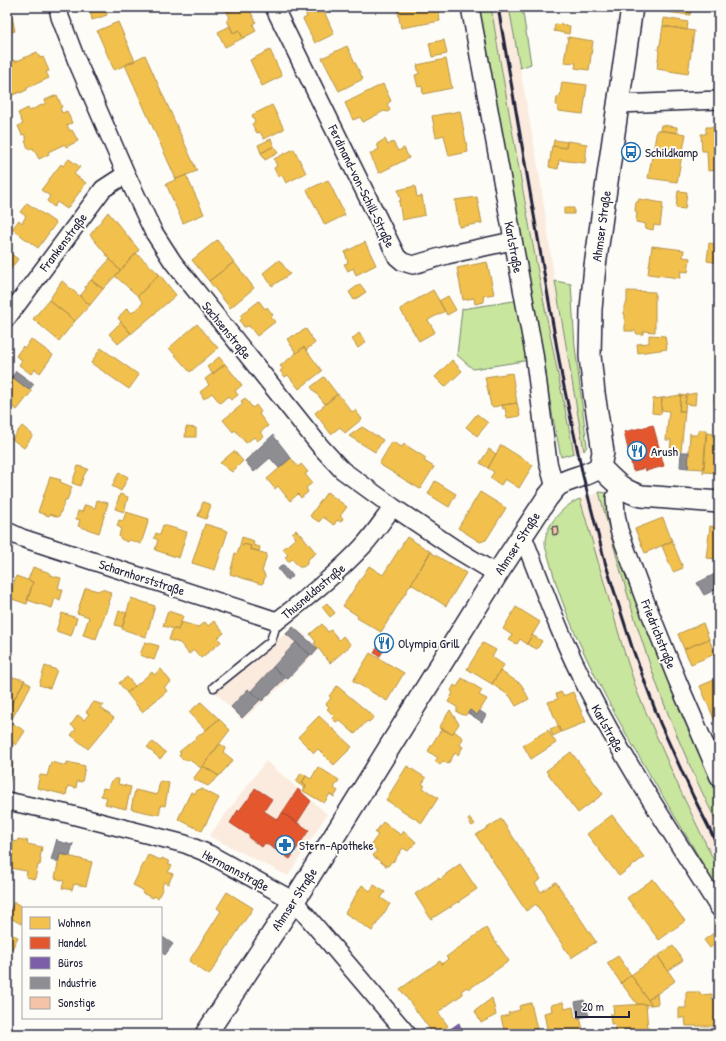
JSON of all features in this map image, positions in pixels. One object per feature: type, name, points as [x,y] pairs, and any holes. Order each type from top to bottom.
[{"type":"street","name":"Sachsenstraße","points":[[58,7],[76,59],[126,174],[153,231],[173,262],[320,446],[342,470],[393,507],[454,548],[497,574]]},
{"type":"street","name":"Ferdinand-von-Schill-Straße","points":[[274,7],[397,257],[404,262],[413,265],[447,255],[512,241]]},
{"type":"street","name":"Karlstraße","points":[[470,7],[512,241],[534,353],[548,462],[555,488]]},
{"type":"street","name":"Ahmser Straße","points":[[206,1034],[294,901],[522,534],[546,498],[562,483],[594,472],[600,468],[604,452],[594,393],[590,356],[591,309],[595,266],[632,7]]},
{"type":"street","points":[[619,104],[719,100]]},
{"type":"street","name":"Frankenstraße","points":[[7,318],[102,189],[126,174]]},
{"type":"street","points":[[600,468],[620,487],[632,494],[719,502]]},
{"type":"street","name":"Friedrichstraße","points":[[620,487],[615,498],[619,530],[644,598],[719,777]]},
{"type":"street","name":"Thusneldastraße","points":[[277,621],[317,590],[344,566],[364,545],[393,507]]},
{"type":"street","name":"Scharnhorststraße","points":[[7,531],[22,538],[277,621]]},
{"type":"street","name":"Karlstraße","points":[[522,534],[587,689],[625,759],[719,908]]},
{"type":"street","name":"Hermannstraße","points":[[7,801],[64,813],[185,844],[209,854],[294,901],[406,1034]]},
{"type":"lane","name":"Thusneldastraße","points":[[214,687],[271,641],[277,621]]},
{"type":"shaded area","points":[[491,7],[509,7],[540,178],[559,311],[584,451],[574,453],[559,380]]},
{"type":"shaded area","points":[[599,492],[644,648],[668,713],[697,783],[719,827],[719,871],[666,759],[638,694],[623,648],[580,499]]},
{"type":"shaded area","points":[[294,626],[319,649],[287,681],[242,720],[215,692]]},
{"type":"shaded area","points":[[266,761],[327,814],[288,876],[209,836]]},
{"type":"green space","points":[[477,7],[491,7],[530,230],[574,453],[561,457],[541,359]]},
{"type":"green space","points":[[509,7],[522,7],[531,64],[520,68]]},
{"type":"green space","points":[[555,281],[571,284],[575,346],[587,446],[584,451]]},
{"type":"green space","points":[[520,300],[530,360],[473,369],[457,355],[462,309]]},
{"type":"green space","points":[[599,492],[607,493],[611,517],[719,790],[719,827],[678,738],[660,693],[626,589]]},
{"type":"green space","points":[[580,499],[623,648],[638,694],[681,792],[719,871],[719,892],[599,684],[561,598],[545,548],[546,537],[551,524],[561,511]]},
{"type":"building: Wohnen","points":[[105,7],[107,15],[92,20],[90,10]]},
{"type":"building: Wohnen","points":[[248,7],[256,22],[253,24],[256,31],[243,38],[239,30],[233,33],[227,20],[230,18],[225,8]]},
{"type":"building: Wohnen","points":[[297,7],[311,7],[314,14],[323,9],[334,34],[315,43],[303,19],[307,17],[304,10],[299,12]]},
{"type":"building: Wohnen","points":[[397,7],[438,7],[440,21],[401,28]]},
{"type":"building: Wohnen","points":[[667,7],[691,7],[690,15],[666,12]]},
{"type":"building: Wohnen","points":[[7,12],[11,12],[15,31],[7,33]]},
{"type":"building: Wohnen","points":[[664,18],[688,22],[687,30],[663,26]]},
{"type":"building: Wohnen","points":[[118,22],[135,61],[114,70],[97,31]]},
{"type":"building: Wohnen","points":[[555,24],[570,26],[569,34],[554,31]]},
{"type":"building: Wohnen","points":[[230,26],[233,33],[239,30],[243,38],[225,47],[218,32]]},
{"type":"building: Wohnen","points":[[663,26],[694,31],[688,74],[657,69],[658,50]]},
{"type":"building: Wohnen","points":[[568,37],[593,41],[589,70],[575,68],[576,63],[564,62]]},
{"type":"building: Wohnen","points":[[444,40],[447,54],[432,57],[429,43]]},
{"type":"building: Wohnen","points":[[347,46],[363,79],[339,91],[322,58]]},
{"type":"building: Wohnen","points":[[270,50],[282,76],[262,86],[250,60]]},
{"type":"building: Wohnen","points":[[37,52],[40,58],[43,57],[49,71],[46,72],[49,78],[27,88],[27,90],[10,96],[7,88],[7,64]]},
{"type":"building: Wohnen","points":[[145,55],[197,171],[176,179],[125,65]]},
{"type":"building: Wohnen","points":[[446,59],[452,88],[423,94],[422,86],[418,87],[415,75],[419,74],[417,65]]},
{"type":"building: Wohnen","points":[[562,82],[587,85],[583,114],[558,111],[556,104],[557,98],[560,96]]},
{"type":"building: Wohnen","points":[[383,84],[391,101],[387,104],[390,110],[388,112],[384,111],[363,122],[360,117],[353,120],[345,103]]},
{"type":"building: Wohnen","points":[[57,95],[62,107],[60,108],[62,113],[67,111],[72,123],[67,125],[70,131],[72,130],[78,141],[66,147],[65,144],[48,152],[49,154],[39,159],[33,148],[29,150],[25,141],[27,140],[24,134],[22,135],[18,126],[23,124],[18,113],[28,108],[29,111],[46,103],[45,100]]},
{"type":"building: Wohnen","points":[[272,105],[284,129],[264,139],[260,132],[257,133],[252,124],[255,122],[252,115]]},
{"type":"building: Wohnen","points":[[460,111],[468,152],[449,156],[444,135],[436,137],[432,116]]},
{"type":"building: Wohnen","points":[[661,125],[677,127],[677,133],[660,130]]},
{"type":"building: Wohnen","points":[[706,127],[719,127],[719,169],[717,170],[708,171],[707,151],[702,151],[701,134],[706,134]]},
{"type":"building: Wohnen","points":[[657,130],[686,134],[677,182],[648,178]]},
{"type":"building: Wohnen","points":[[271,139],[274,146],[261,153],[258,145]]},
{"type":"building: Wohnen","points":[[385,139],[388,145],[393,142],[398,151],[404,148],[409,158],[379,173],[370,154],[379,149],[377,144]]},
{"type":"building: Wohnen","points":[[554,140],[567,142],[566,148],[553,146]]},
{"type":"building: Wohnen","points":[[567,141],[587,144],[585,163],[559,160],[558,169],[549,167],[552,146],[566,148]]},
{"type":"building: Wohnen","points":[[274,146],[278,153],[265,160],[261,153]]},
{"type":"building: Wohnen","points":[[294,149],[306,173],[286,183],[282,175],[278,177],[274,168],[277,166],[274,159]]},
{"type":"building: Wohnen","points":[[69,159],[80,167],[74,174],[86,183],[67,209],[57,202],[54,207],[47,201],[50,196],[41,190],[61,164],[63,166]]},
{"type":"building: Wohnen","points":[[186,175],[204,214],[183,223],[166,184]]},
{"type":"building: Wohnen","points":[[328,180],[345,215],[325,225],[307,190]]},
{"type":"building: Wohnen","points":[[415,186],[417,197],[422,196],[425,215],[402,220],[399,201],[401,201],[398,190]]},
{"type":"building: Wohnen","points":[[678,191],[687,192],[685,209],[676,208]]},
{"type":"building: Wohnen","points":[[477,197],[482,223],[459,227],[455,200]]},
{"type":"building: Wohnen","points":[[639,199],[663,203],[660,226],[654,225],[653,230],[645,228],[646,224],[636,222],[636,202],[638,202]]},
{"type":"building: Wohnen","points":[[27,203],[56,223],[38,248],[12,229],[19,220],[22,223],[26,216],[20,212]]},
{"type":"building: Wohnen","points":[[564,208],[574,208],[574,214],[564,214]]},
{"type":"building: Wohnen","points":[[108,212],[139,250],[120,271],[90,235]]},
{"type":"building: Wohnen","points":[[217,240],[234,262],[209,281],[192,260]]},
{"type":"building: Wohnen","points":[[365,242],[376,265],[356,275],[353,268],[348,271],[344,264],[348,263],[345,252]]},
{"type":"building: Wohnen","points":[[709,243],[719,245],[719,263],[707,261]]},
{"type":"building: Wohnen","points":[[652,246],[684,250],[683,257],[690,258],[688,272],[681,271],[680,278],[648,274]]},
{"type":"building: Wohnen","points":[[7,251],[18,259],[7,274]]},
{"type":"building: Wohnen","points":[[136,253],[159,274],[138,296],[115,276]]},
{"type":"building: Wohnen","points":[[110,259],[120,271],[103,289],[91,280]]},
{"type":"building: Wohnen","points":[[279,260],[290,274],[272,286],[263,273]]},
{"type":"building: Wohnen","points":[[234,262],[254,288],[230,308],[209,281]]},
{"type":"building: Wohnen","points":[[487,262],[494,294],[483,296],[484,302],[475,304],[474,298],[463,300],[457,268]]},
{"type":"building: Wohnen","points":[[159,274],[176,295],[131,334],[118,318],[127,308],[132,313],[143,303],[138,296]]},
{"type":"building: Wohnen","points":[[91,280],[103,289],[90,305],[80,296]]},
{"type":"building: Wohnen","points":[[62,281],[90,305],[75,321],[49,300]]},
{"type":"building: Wohnen","points":[[360,284],[366,292],[354,300],[349,292]]},
{"type":"building: Wohnen","points":[[433,290],[445,311],[428,320],[435,332],[419,341],[400,309]]},
{"type":"building: Wohnen","points":[[627,291],[655,292],[655,332],[644,331],[643,334],[637,334],[635,331],[625,331],[624,306],[626,305],[627,301]]},
{"type":"building: Wohnen","points":[[448,296],[456,310],[447,315],[439,301]]},
{"type":"building: Wohnen","points":[[49,300],[75,321],[59,341],[33,319]]},
{"type":"building: Wohnen","points":[[259,301],[265,309],[267,307],[273,315],[271,317],[275,322],[257,336],[250,327],[244,327],[240,321],[242,318],[240,316]]},
{"type":"building: Wohnen","points":[[121,322],[131,333],[118,344],[109,334]]},
{"type":"building: Wohnen","points":[[197,324],[218,348],[190,372],[169,348]]},
{"type":"building: Wohnen","points":[[306,329],[315,343],[306,350],[304,347],[296,353],[287,339]]},
{"type":"building: Wohnen","points":[[359,333],[366,342],[358,348],[352,339]]},
{"type":"building: Wohnen","points":[[649,335],[665,336],[667,349],[638,353],[637,344],[649,343]]},
{"type":"building: Wohnen","points":[[31,339],[53,355],[40,373],[35,369],[31,374],[19,365],[22,360],[16,356],[23,346],[25,348]]},
{"type":"building: Wohnen","points":[[304,347],[322,371],[299,389],[288,375],[285,377],[280,371],[283,369],[280,366]]},
{"type":"building: Wohnen","points":[[101,348],[139,375],[129,389],[91,363]]},
{"type":"building: Wohnen","points":[[219,357],[225,364],[213,374],[207,367]]},
{"type":"building: Wohnen","points":[[452,360],[462,371],[445,387],[435,377]]},
{"type":"building: Wohnen","points":[[225,364],[242,385],[235,391],[238,395],[231,400],[228,396],[220,403],[212,393],[204,399],[200,392],[209,385],[205,379]]},
{"type":"building: Wohnen","points":[[7,373],[32,391],[17,410],[12,406],[9,410],[7,409]]},
{"type":"building: Wohnen","points":[[512,373],[517,403],[492,407],[485,377]]},
{"type":"building: Wohnen","points":[[324,377],[337,394],[325,404],[311,387]]},
{"type":"building: Wohnen","points":[[696,393],[695,405],[685,404],[686,395]]},
{"type":"building: Wohnen","points":[[338,394],[352,412],[355,410],[362,419],[345,433],[340,427],[331,434],[315,413]]},
{"type":"building: Wohnen","points":[[681,395],[679,411],[685,411],[681,452],[670,451],[671,440],[666,440],[669,411],[661,410],[662,398]]},
{"type":"building: Wohnen","points":[[681,395],[686,396],[685,411],[679,411]]},
{"type":"building: Wohnen","points":[[715,395],[719,395],[719,403],[714,402]]},
{"type":"building: Wohnen","points":[[245,398],[253,408],[256,405],[261,412],[259,414],[268,426],[260,432],[264,436],[257,441],[254,437],[246,443],[235,430],[233,432],[223,420],[243,404],[241,401]]},
{"type":"building: Wohnen","points":[[662,398],[661,414],[652,413],[653,399]]},
{"type":"building: Wohnen","points":[[517,403],[520,416],[507,418],[505,408],[503,409],[502,405]]},
{"type":"building: Wohnen","points":[[477,414],[488,423],[477,436],[466,427]]},
{"type":"building: Wohnen","points":[[22,426],[33,435],[24,448],[12,439]]},
{"type":"building: Wohnen","points":[[186,427],[196,428],[196,437],[185,437]]},
{"type":"building: Wohnen","points":[[362,427],[383,440],[375,452],[349,436]]},
{"type":"building: Wohnen","points":[[699,430],[707,430],[704,469],[688,468],[690,433],[691,435],[698,435]]},
{"type":"building: Wohnen","points":[[706,433],[714,434],[714,439],[719,440],[719,473],[704,472],[703,474]]},
{"type":"building: Wohnen","points":[[392,442],[402,447],[404,444],[426,458],[424,461],[434,467],[420,489],[379,464]]},
{"type":"building: Wohnen","points":[[501,445],[533,465],[519,488],[505,479],[501,485],[490,478],[494,472],[488,468]]},
{"type":"building: Wohnen","points":[[489,449],[496,454],[488,468],[480,463]]},
{"type":"building: Wohnen","points":[[234,451],[243,461],[232,472],[220,463]]},
{"type":"building: Wohnen","points":[[291,458],[298,467],[301,464],[308,472],[305,474],[312,483],[306,488],[308,492],[301,498],[298,494],[290,501],[278,486],[275,489],[267,479]]},
{"type":"building: Wohnen","points":[[78,466],[88,469],[80,486],[72,483]]},
{"type":"building: Wohnen","points":[[119,472],[128,477],[121,491],[112,486]]},
{"type":"building: Wohnen","points":[[50,477],[61,480],[60,482],[72,487],[67,500],[65,500],[59,517],[50,514],[49,516],[38,512]]},
{"type":"building: Wohnen","points":[[435,481],[456,494],[449,507],[428,494]]},
{"type":"building: Wohnen","points":[[327,492],[347,507],[340,516],[343,518],[341,522],[337,520],[334,525],[323,517],[319,522],[310,516]]},
{"type":"building: Wohnen","points":[[480,492],[506,508],[486,540],[480,542],[458,528]]},
{"type":"building: Wohnen","points":[[120,494],[128,497],[124,512],[115,509]]},
{"type":"building: Wohnen","points":[[97,500],[108,503],[99,533],[78,526],[80,520],[76,519],[78,511],[82,512],[85,505],[95,508]]},
{"type":"building: Wohnen","points":[[203,502],[211,505],[206,519],[198,516]]},
{"type":"building: Wohnen","points":[[126,512],[149,519],[141,544],[130,540],[127,542],[119,536],[121,528],[117,526],[119,520],[123,521]]},
{"type":"building: Wohnen","points":[[663,518],[672,541],[645,553],[635,529]]},
{"type":"building: Wohnen","points":[[205,524],[228,531],[215,570],[192,563]]},
{"type":"building: Wohnen","points":[[163,525],[187,532],[179,558],[155,550],[158,540],[154,538],[156,533],[160,535]]},
{"type":"building: Wohnen","points":[[710,526],[719,528],[719,559],[706,558]]},
{"type":"building: Wohnen","points":[[296,530],[316,553],[307,560],[307,564],[303,567],[299,567],[292,559],[289,562],[285,557],[288,555],[283,549],[296,538],[292,533]]},
{"type":"building: Wohnen","points":[[242,537],[254,541],[253,545],[260,547],[259,551],[250,549],[251,546],[244,544],[243,546],[240,545]]},
{"type":"building: Wohnen","points":[[407,537],[431,552],[381,632],[357,618],[358,616],[343,606],[369,566],[383,575]]},
{"type":"building: Wohnen","points":[[672,541],[683,568],[673,572],[662,546]]},
{"type":"building: Wohnen","points":[[244,544],[251,546],[250,549],[267,554],[262,572],[264,573],[265,577],[263,583],[261,584],[230,574],[235,553],[237,554],[240,545],[243,546]]},
{"type":"building: Wohnen","points":[[430,552],[466,573],[446,606],[411,584]]},
{"type":"building: Wohnen","points":[[33,567],[50,573],[50,575],[61,578],[58,588],[63,590],[60,600],[55,598],[52,608],[27,600],[33,582],[28,580]]},
{"type":"building: Wohnen","points":[[16,576],[33,582],[27,604],[9,598]]},
{"type":"building: Wohnen","points":[[87,588],[98,591],[102,589],[110,592],[111,595],[96,639],[83,635],[89,617],[77,613],[85,589]]},
{"type":"building: Wohnen","points":[[131,598],[155,606],[146,637],[122,629]]},
{"type":"building: Wohnen","points":[[327,603],[335,613],[330,617],[322,607]]},
{"type":"building: Wohnen","points":[[516,607],[540,622],[527,644],[520,639],[517,644],[509,640],[512,635],[503,629]]},
{"type":"building: Wohnen","points":[[119,611],[127,613],[122,627],[115,625]]},
{"type":"building: Wohnen","points":[[168,611],[183,616],[178,630],[163,626]]},
{"type":"building: Wohnen","points":[[62,613],[77,618],[71,636],[56,631]]},
{"type":"building: Wohnen","points":[[214,621],[224,633],[218,638],[221,642],[201,658],[194,650],[189,654],[180,643],[169,640],[173,628],[178,630],[181,622],[198,627],[205,622],[208,626]]},
{"type":"building: Wohnen","points":[[703,623],[709,639],[684,649],[678,634]]},
{"type":"building: Wohnen","points":[[322,624],[328,632],[331,630],[339,640],[343,636],[351,645],[330,663],[314,643],[316,642],[310,634]]},
{"type":"building: Wohnen","points":[[532,635],[542,641],[537,649],[527,644]]},
{"type":"building: Wohnen","points":[[709,639],[715,654],[691,664],[684,649]]},
{"type":"building: Wohnen","points":[[145,642],[159,646],[154,660],[140,655]]},
{"type":"building: Wohnen","points":[[483,643],[496,650],[492,657],[504,665],[492,684],[467,669]]},
{"type":"building: Wohnen","points":[[370,653],[404,673],[387,701],[353,681]]},
{"type":"building: Wohnen","points":[[45,666],[57,670],[50,688],[39,685]]},
{"type":"building: Wohnen","points":[[161,669],[171,682],[164,687],[167,691],[142,712],[127,693],[152,672],[154,675]]},
{"type":"building: Wohnen","points":[[500,671],[521,684],[529,699],[516,706],[510,696],[492,684]]},
{"type":"building: Wohnen","points":[[8,676],[25,680],[7,712],[7,680]]},
{"type":"building: Wohnen","points":[[127,677],[135,686],[127,693],[119,683]]},
{"type":"building: Wohnen","points":[[462,678],[482,690],[479,695],[487,699],[477,715],[470,710],[466,715],[463,715],[457,712],[457,707],[448,702],[453,693],[451,691],[454,685],[457,687]]},
{"type":"building: Wohnen","points":[[719,678],[719,719],[715,721],[700,686]]},
{"type":"building: Wohnen","points":[[24,681],[31,685],[10,722],[7,720],[7,712]]},
{"type":"building: Wohnen","points":[[337,686],[374,717],[369,722],[367,721],[355,734],[339,720],[336,722],[332,718],[334,716],[327,709],[329,707],[326,704],[331,698],[329,696]]},
{"type":"building: Wohnen","points":[[561,692],[563,696],[573,692],[586,722],[561,732],[548,702],[558,699],[556,694]]},
{"type":"building: Wohnen","points":[[94,702],[104,705],[101,708],[114,718],[88,749],[71,735],[76,729],[71,725],[78,715],[84,720],[89,714],[86,712]]},
{"type":"building: Wohnen","points":[[201,702],[219,719],[206,730],[189,712]]},
{"type":"building: Wohnen","points":[[450,710],[459,724],[452,734],[439,728]]},
{"type":"building: Wohnen","points":[[319,716],[352,747],[334,765],[318,749],[314,753],[298,737]]},
{"type":"building: Wohnen","points":[[219,719],[230,730],[201,768],[188,759],[186,761],[179,756],[181,753],[179,752]]},
{"type":"building: Wohnen","points":[[7,720],[25,731],[16,745],[7,739]]},
{"type":"building: Wohnen","points":[[558,726],[561,732],[553,736],[550,729]]},
{"type":"building: Wohnen","points":[[442,728],[452,734],[454,731],[463,738],[460,745],[463,747],[458,755],[455,753],[448,764],[443,761],[440,765],[435,761],[438,758],[428,751]]},
{"type":"building: Wohnen","points":[[548,730],[556,743],[531,759],[523,745]]},
{"type":"building: Wohnen","points":[[7,739],[12,742],[13,745],[9,763],[13,763],[9,783],[7,783]]},
{"type":"building: Wohnen","points":[[153,742],[166,753],[160,759],[147,747]]},
{"type":"building: Wohnen","points":[[220,744],[226,748],[223,752],[233,760],[219,776],[203,766]]},
{"type":"building: Wohnen","points":[[571,752],[603,794],[578,813],[546,771]]},
{"type":"building: Wohnen","points":[[51,762],[67,766],[67,762],[85,766],[82,782],[77,781],[76,788],[68,786],[66,795],[37,788],[40,775],[47,776]]},
{"type":"building: Wohnen","points":[[203,766],[219,776],[208,786],[193,779]]},
{"type":"building: Wohnen","points":[[407,766],[426,778],[422,784],[425,786],[423,788],[438,798],[422,823],[386,800]]},
{"type":"building: Wohnen","points":[[318,767],[339,780],[334,788],[338,791],[334,797],[330,794],[324,803],[303,791],[306,786],[302,783],[306,776],[311,779]]},
{"type":"building: Wohnen","points":[[301,773],[306,776],[302,783],[306,786],[305,788],[296,782]]},
{"type":"building: Wohnen","points":[[115,779],[119,779],[118,784],[131,787],[126,809],[105,804],[107,797],[101,796],[103,788],[108,789],[110,783]]},
{"type":"building: Wohnen","points":[[160,781],[169,783],[165,806],[161,805],[159,815],[131,809],[135,790],[157,795]]},
{"type":"building: Wohnen","points":[[202,789],[219,798],[202,831],[178,819],[191,792],[195,794],[197,790]]},
{"type":"building: Wohnen","points":[[612,815],[644,857],[619,876],[587,834]]},
{"type":"building: Wohnen","points":[[470,818],[475,824],[472,826],[468,820]]},
{"type":"building: Wohnen","points":[[501,819],[541,879],[535,883],[541,892],[556,882],[596,942],[571,958],[536,904],[526,911],[476,835]]},
{"type":"building: Wohnen","points":[[383,822],[401,835],[404,831],[416,842],[408,851],[403,848],[393,862],[392,861],[388,866],[373,856],[377,850],[370,846],[378,835],[375,833]]},
{"type":"building: Wohnen","points":[[18,839],[28,841],[27,844],[42,847],[40,865],[38,865],[35,879],[26,877],[27,871],[9,868],[14,841],[17,842]]},
{"type":"building: Wohnen","points":[[60,854],[92,862],[86,886],[74,884],[72,890],[62,888],[64,881],[55,878]]},
{"type":"building: Wohnen","points":[[148,855],[161,860],[162,858],[170,862],[168,864],[172,866],[168,872],[173,874],[168,884],[164,882],[158,898],[154,896],[153,898],[142,893],[143,890],[133,885]]},
{"type":"building: Wohnen","points":[[460,864],[477,889],[459,901],[459,903],[457,902],[451,906],[451,908],[450,907],[431,919],[415,894],[439,878],[440,880]]},
{"type":"building: Wohnen","points":[[653,879],[685,921],[659,940],[627,898]]},
{"type":"building: Wohnen","points":[[362,885],[370,891],[374,885],[385,892],[381,898],[390,904],[372,931],[345,913]]},
{"type":"building: Wohnen","points":[[227,892],[253,908],[209,975],[189,961],[221,911],[217,908]]},
{"type":"building: Wohnen","points":[[14,902],[22,907],[21,924],[7,916]]},
{"type":"building: Wohnen","points":[[486,928],[509,961],[469,989],[467,987],[461,991],[463,994],[438,1012],[448,1026],[440,1031],[438,1029],[432,1032],[400,989],[440,961],[442,964],[448,959],[446,957]]},
{"type":"building: Wohnen","points":[[714,933],[719,941],[710,948],[704,940]]},
{"type":"building: Wohnen","points":[[10,934],[18,937],[12,949],[7,946],[7,940]]},
{"type":"building: Wohnen","points":[[673,946],[683,960],[668,971],[658,956]]},
{"type":"building: Wohnen","points":[[618,956],[631,975],[621,983],[607,963]]},
{"type":"building: Wohnen","points":[[658,956],[675,981],[648,1000],[631,975]]},
{"type":"building: Wohnen","points":[[631,975],[652,1005],[637,1004],[621,983]]},
{"type":"building: Wohnen","points":[[686,992],[700,992],[700,995],[712,994],[712,1000],[716,1000],[717,1026],[686,1026],[685,1018],[679,1018],[679,1008],[686,1008]]},
{"type":"building: Wohnen","points":[[657,993],[658,1004],[652,1005],[648,1000]]},
{"type":"building: Wohnen","points":[[492,998],[496,1015],[481,1023],[475,1011]]},
{"type":"building: Wohnen","points":[[563,1002],[565,1009],[573,1007],[575,1018],[580,1017],[583,1030],[572,1032],[573,1034],[548,1034],[544,1013],[552,1011],[551,1005]]},
{"type":"building: Wohnen","points":[[716,1002],[719,1002],[719,1021],[716,1021]]},
{"type":"building: Wohnen","points":[[531,1003],[538,1034],[505,1034],[501,1017],[509,1015],[508,1013],[520,1010],[519,1006]]},
{"type":"building: Wohnen","points":[[646,1004],[648,1029],[615,1031],[615,1024],[611,1024],[610,1014],[614,1014],[613,1006]]},
{"type":"building: Handel","points":[[653,425],[664,466],[646,471],[645,468],[633,471],[624,432]]},
{"type":"building: Handel","points":[[385,635],[391,639],[380,656],[374,653]]},
{"type":"building: Handel","points":[[255,788],[272,799],[264,811],[278,820],[282,813],[309,830],[290,859],[265,843],[262,847],[249,838],[250,836],[230,823],[238,810],[239,811],[248,800]]},
{"type":"building: Handel","points":[[298,789],[311,801],[297,823],[282,813]]},
{"type":"building: Büros","points":[[459,1023],[463,1034],[443,1034]]},
{"type":"building: Büros","points":[[485,1030],[486,1034],[466,1034]]},
{"type":"building: Industrie","points":[[16,371],[34,384],[29,390],[12,377]]},
{"type":"building: Industrie","points":[[273,435],[291,458],[279,468],[270,458],[254,472],[245,461]]},
{"type":"building: Industrie","points":[[681,452],[689,452],[688,468],[680,467]]},
{"type":"building: Industrie","points":[[283,564],[293,576],[287,580],[278,569]]},
{"type":"building: Industrie","points":[[719,572],[719,588],[704,595],[697,583]]},
{"type":"building: Industrie","points":[[293,627],[318,649],[312,656],[286,634]]},
{"type":"building: Industrie","points":[[296,642],[310,655],[287,679],[273,667]]},
{"type":"building: Industrie","points":[[273,667],[285,678],[262,701],[251,691]]},
{"type":"building: Industrie","points":[[248,689],[260,700],[242,718],[231,707]]},
{"type":"building: Industrie","points":[[470,710],[477,715],[480,711],[486,715],[482,722],[468,713]]},
{"type":"building: Industrie","points":[[57,839],[57,841],[72,845],[73,843],[70,856],[60,854],[58,862],[51,860]]},
{"type":"building: Industrie","points":[[162,937],[173,944],[165,955],[162,953]]},
{"type":"building: Industrie","points":[[584,1000],[589,1016],[578,1018],[575,1002]]},
{"type":"building: Sonstige","points":[[558,526],[559,534],[553,535],[552,527]]},
{"type":"railway","points":[[498,7],[562,377],[583,476],[605,562],[632,647],[660,723],[693,796],[719,848]]},
{"type":"place","name":"Schildkamp","points":[[631,152]]},
{"type":"place","name":"Arush","points":[[637,451]]},
{"type":"place","name":"Olympia Grill","points":[[384,643]]},
{"type":"place","name":"Stern-Apotheke","points":[[285,845]]}]
